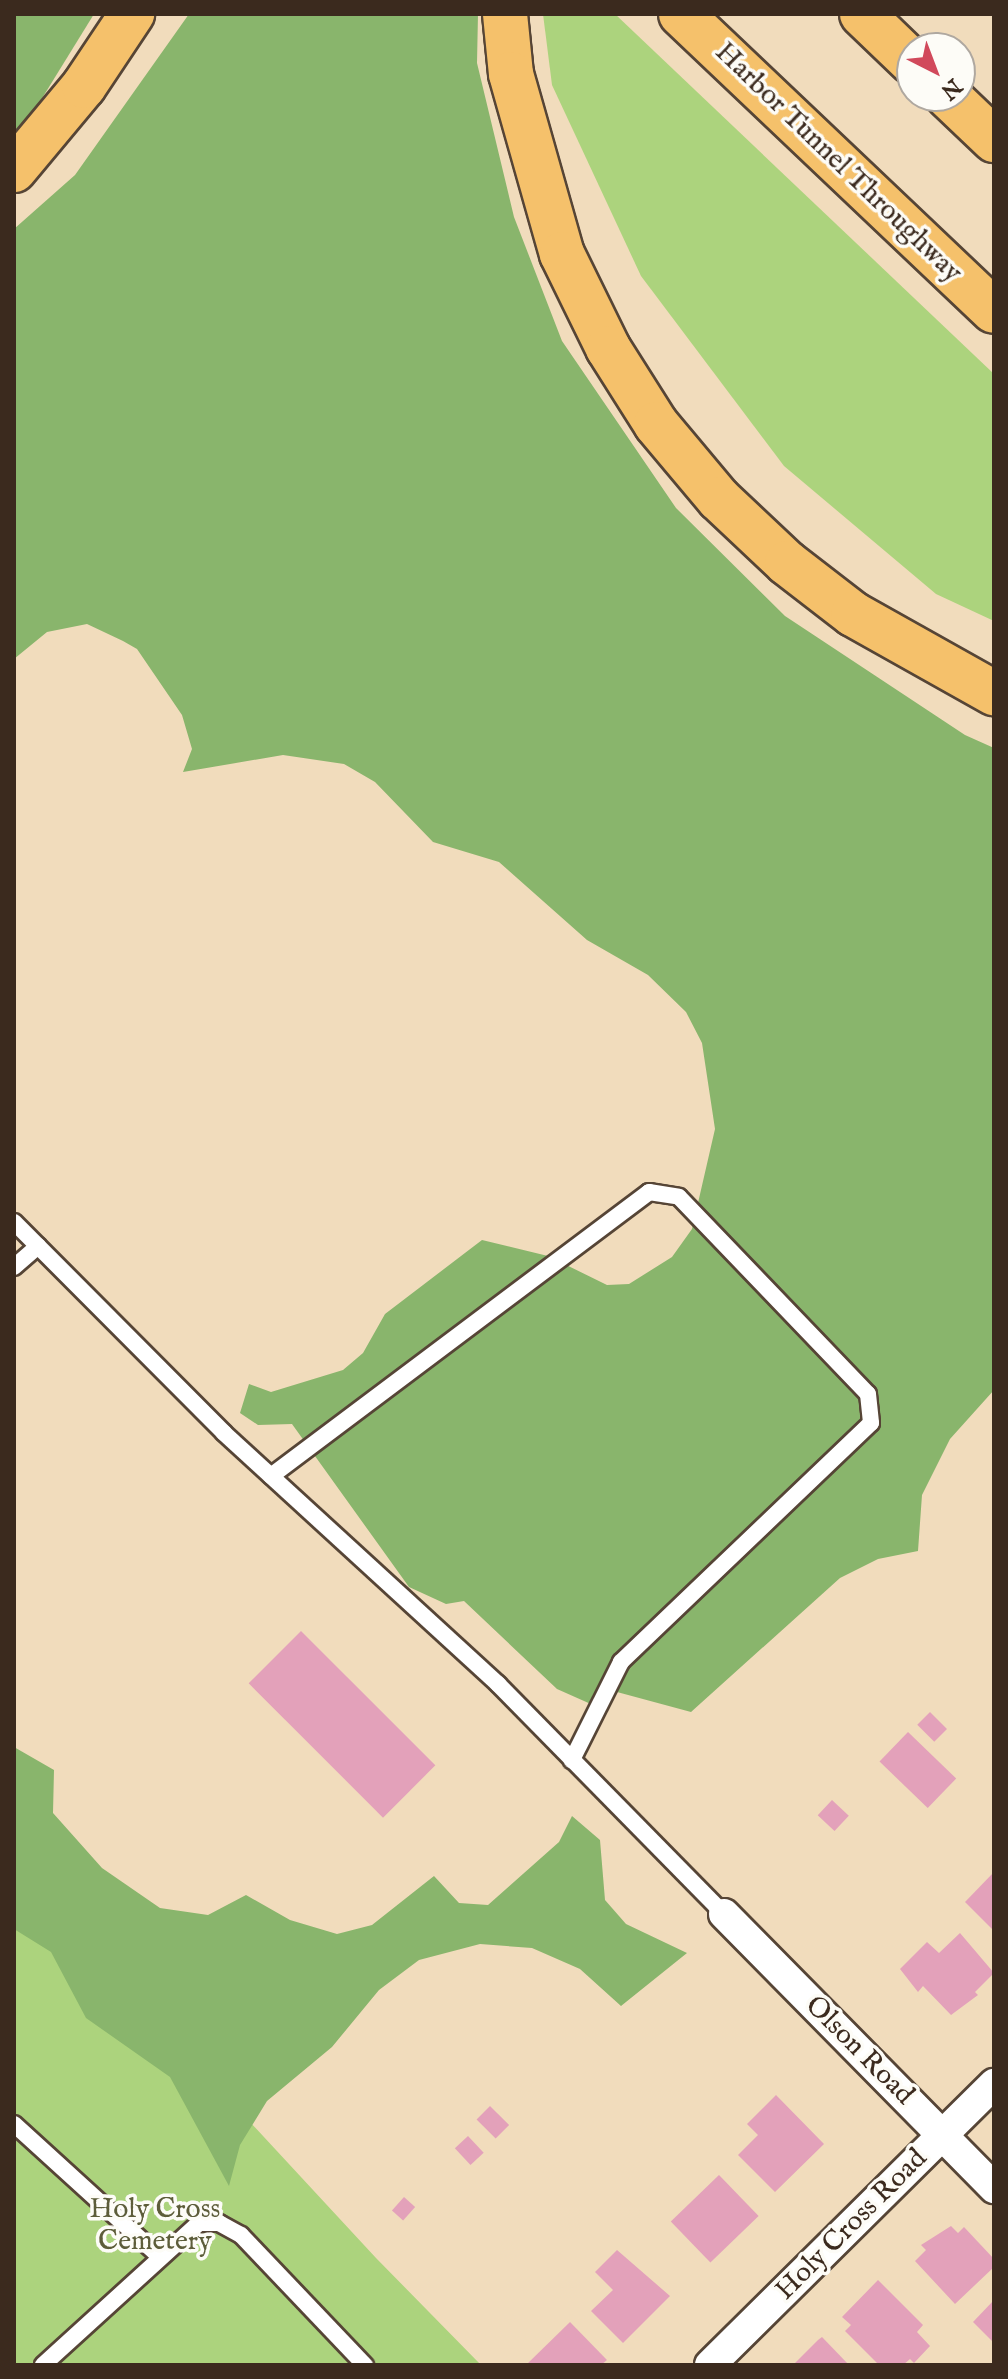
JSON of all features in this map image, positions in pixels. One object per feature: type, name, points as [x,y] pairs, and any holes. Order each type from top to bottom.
[{"type":"highway","points":[[14,170],[84,86],[132,14]]},
{"type":"highway","points":[[505,14],[511,74],[562,254],[608,348],[656,424],[719,499],[787,563],[853,614],[994,693]]},
{"type":"highway","name":"Harbor Tunnel Throughway","points":[[681,14],[994,311]]},
{"type":"highway","points":[[862,14],[896,47]]},
{"type":"highway","points":[[965,112],[994,140]]},
{"type":"street","name":"Olson Road","points":[[724,1914],[994,2188]]},
{"type":"street","name":"Holy Cross Road","points":[[710,2365],[994,2084]]},
{"type":"lane","points":[[271,1476],[649,1192],[679,1197],[868,1394],[871,1423],[621,1662],[572,1760]]},
{"type":"lane","points":[[14,1222],[271,1476],[572,1760],[724,1914]]},
{"type":"lane","points":[[14,1267],[38,1246]]},
{"type":"lane","points":[[14,2124],[160,2257]]},
{"type":"lane","points":[[43,2365],[199,2223],[219,2223],[241,2235],[365,2365]]},
{"type":"green space","points":[[14,14],[94,14],[28,121],[14,134]]},
{"type":"green space","points":[[189,14],[478,14],[477,63],[514,217],[562,341],[676,508],[785,616],[965,735],[994,748],[994,1390],[950,1439],[922,1495],[918,1551],[878,1559],[840,1578],[691,1712],[617,1692],[593,1705],[557,1689],[464,1601],[446,1604],[409,1587],[292,1424],[258,1425],[240,1413],[249,1384],[271,1392],[343,1370],[363,1353],[385,1314],[482,1240],[548,1256],[607,1285],[629,1284],[672,1257],[692,1229],[715,1129],[702,1043],[686,1012],[648,975],[587,940],[499,862],[433,842],[375,782],[344,764],[283,755],[183,772],[192,749],[182,715],[137,649],[123,641],[87,624],[47,632],[14,659],[14,229],[75,175]]},
{"type":"green space","points":[[543,14],[615,14],[994,374],[994,621],[936,594],[784,466],[641,276],[552,85]]},
{"type":"green space","points":[[14,1747],[54,1770],[53,1813],[102,1868],[160,1908],[208,1915],[246,1895],[290,1920],[337,1934],[372,1925],[434,1876],[459,1903],[488,1905],[559,1842],[572,1816],[600,1840],[605,1900],[626,1924],[687,1953],[621,2006],[580,1969],[532,1948],[480,1944],[419,1960],[379,1990],[332,2047],[267,2101],[240,2145],[229,2186],[170,2077],[86,2018],[51,1952],[14,1929]]},
{"type":"green space","name":"Holy Cross Cemetery","points":[[14,1867],[376,2258],[481,2365],[14,2365]]},
{"type":"building","points":[[301,1631],[435,1765],[383,1818],[249,1683]]},
{"type":"building","points":[[930,1712],[947,1729],[934,1742],[917,1725]]},
{"type":"building","points":[[908,1732],[956,1779],[928,1808],[880,1761]]},
{"type":"building","points":[[832,1800],[849,1816],[834,1831],[818,1815]]},
{"type":"building","points":[[994,1872],[994,1931],[965,1902]]},
{"type":"building","points":[[960,1933],[994,1973],[975,1992],[978,1995],[951,2015],[923,1986],[918,1992],[900,1969],[927,1942],[939,1953]]},
{"type":"building","points":[[776,2095],[824,2144],[775,2192],[738,2155],[758,2135],[747,2124]]},
{"type":"building","points":[[490,2106],[509,2125],[496,2139],[477,2119]]},
{"type":"building","points":[[468,2136],[484,2153],[471,2165],[455,2148]]},
{"type":"building","points":[[719,2175],[759,2216],[710,2263],[671,2222]]},
{"type":"building","points":[[404,2197],[415,2207],[403,2220],[392,2210]]},
{"type":"building","points":[[951,2226],[958,2233],[964,2227],[994,2259],[994,2267],[955,2304],[915,2261],[926,2250],[921,2245]]},
{"type":"building","points":[[617,2250],[670,2296],[623,2343],[591,2311],[613,2290],[595,2272]]},
{"type":"building","points":[[878,2280],[923,2325],[917,2332],[930,2346],[914,2363],[910,2359],[903,2365],[879,2365],[845,2331],[851,2325],[842,2317]]},
{"type":"building","points":[[994,2300],[994,2339],[992,2341],[973,2322]]},
{"type":"building","points":[[570,2322],[607,2360],[601,2365],[526,2365]]},
{"type":"building","points":[[822,2337],[849,2365],[793,2365],[818,2340]]}]
